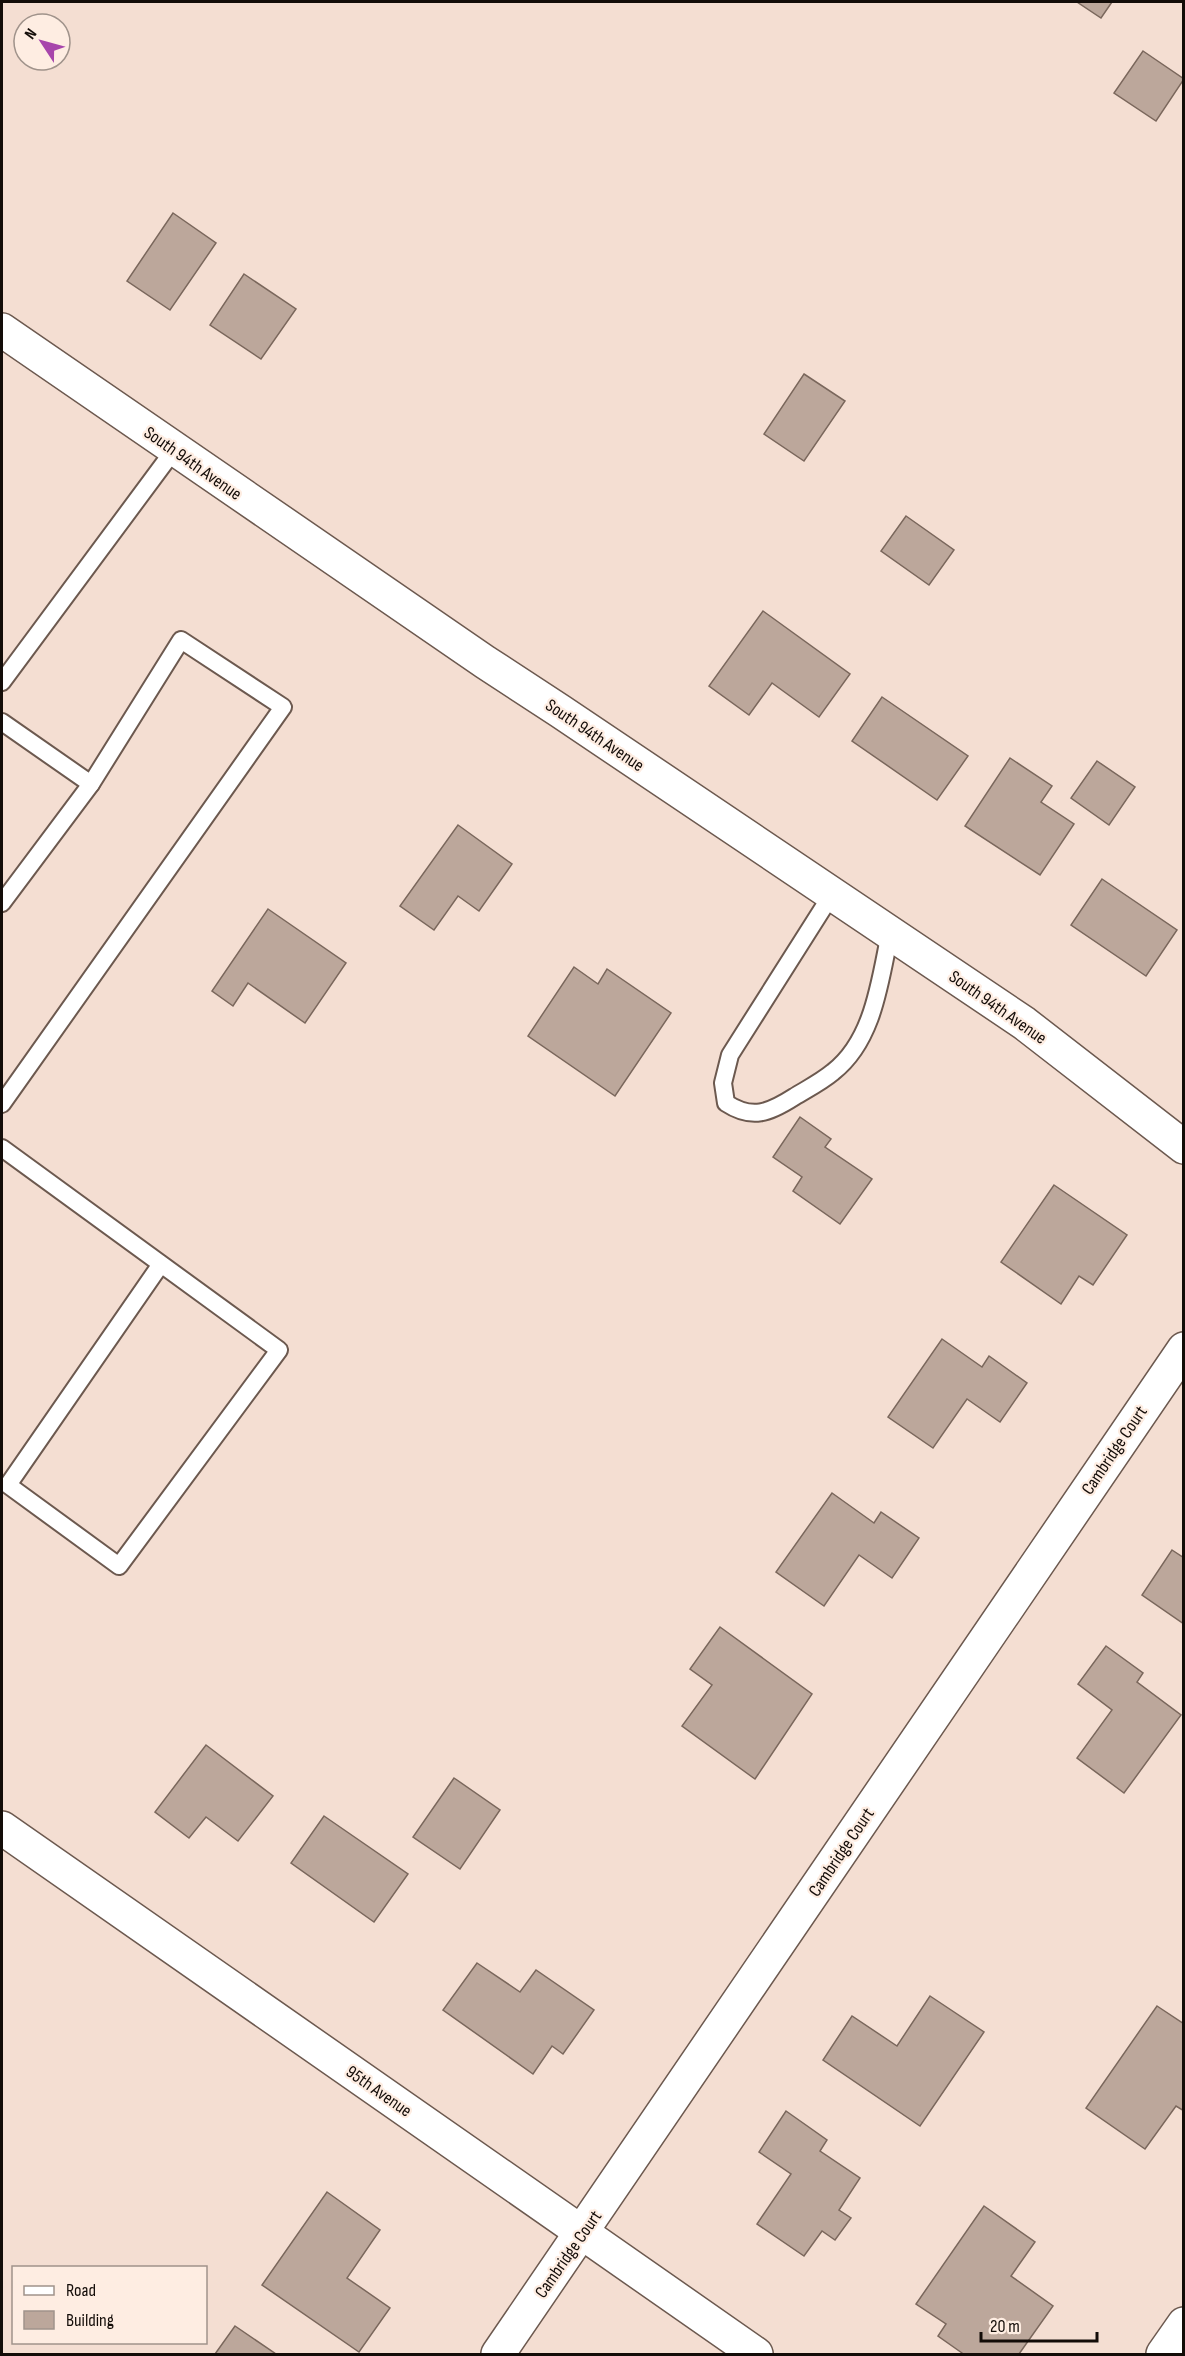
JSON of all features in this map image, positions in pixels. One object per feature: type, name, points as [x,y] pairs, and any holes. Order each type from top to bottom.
[{"type":"street","name":"South 94th Avenue","points":[[2,330],[484,662],[1023,1023],[1184,1147]]},
{"type":"street","name":"Cambridge Court","points":[[498,2355],[1184,1348]]},
{"type":"street","name":"95th Avenue","points":[[2,1828],[756,2355]]},
{"type":"street","points":[[1163,2355],[1184,2325]]},
{"type":"lane","points":[[2,682],[174,450]]},
{"type":"lane","points":[[2,903],[91,784],[181,640],[283,706],[2,1104]]},
{"type":"lane","points":[[2,722],[91,784]]},
{"type":"lane","points":[[832,894],[730,1055],[723,1083],[726,1103],[738,1111],[755,1114],[785,1102],[834,1072],[852,1052],[876,999],[890,933]]},
{"type":"lane","points":[[2,1148],[279,1350],[119,1566],[8,1485],[161,1264]]},
{"type":"building","points":[[1077,2],[1112,2],[1101,18]]},
{"type":"building","points":[[1143,51],[1184,79],[1156,121],[1114,93]]},
{"type":"building","points":[[173,213],[216,243],[170,310],[127,281]]},
{"type":"building","points":[[244,274],[296,309],[261,359],[210,325]]},
{"type":"building","points":[[804,374],[845,401],[804,461],[764,434]]},
{"type":"building","points":[[906,516],[954,550],[929,585],[881,551]]},
{"type":"building","points":[[763,611],[850,674],[819,717],[772,683],[749,715],[709,686]]},
{"type":"building","points":[[882,697],[968,756],[937,800],[852,741]]},
{"type":"building","points":[[1010,758],[1052,786],[1041,802],[1074,824],[1040,875],[965,826]]},
{"type":"building","points":[[1097,761],[1135,787],[1109,825],[1071,798]]},
{"type":"building","points":[[458,825],[512,864],[479,911],[458,896],[434,930],[400,906]]},
{"type":"building","points":[[1102,879],[1177,930],[1146,976],[1071,925]]},
{"type":"building","points":[[268,909],[346,963],[305,1023],[248,983],[233,1006],[212,991]]},
{"type":"building","points":[[574,967],[598,984],[607,969],[671,1013],[615,1096],[528,1036]]},
{"type":"building","points":[[800,1117],[831,1139],[825,1147],[872,1179],[840,1224],[793,1191],[802,1177],[773,1157]]},
{"type":"building","points":[[1054,1185],[1127,1235],[1093,1285],[1079,1276],[1061,1304],[1001,1262]]},
{"type":"building","points":[[942,1339],[982,1367],[989,1356],[1027,1383],[1000,1422],[967,1399],[933,1448],[888,1417]]},
{"type":"building","points":[[832,1493],[874,1523],[881,1512],[919,1538],[892,1578],[859,1555],[824,1606],[776,1572]]},
{"type":"building","points":[[1172,1550],[1184,1558],[1184,1624],[1142,1595]]},
{"type":"building","points":[[720,1627],[812,1694],[755,1779],[682,1726],[712,1685],[690,1669]]},
{"type":"building","points":[[1106,1646],[1143,1673],[1137,1682],[1181,1715],[1124,1793],[1077,1758],[1112,1710],[1078,1684]]},
{"type":"building","points":[[206,1745],[273,1796],[238,1841],[206,1817],[189,1838],[155,1812]]},
{"type":"building","points":[[454,1778],[500,1810],[460,1869],[413,1837]]},
{"type":"building","points":[[324,1816],[408,1874],[374,1922],[291,1863]]},
{"type":"building","points":[[477,1963],[520,1992],[536,1970],[594,2010],[563,2054],[552,2046],[533,2074],[443,2010]]},
{"type":"building","points":[[930,1996],[984,2032],[920,2126],[823,2060],[852,2016],[897,2046]]},
{"type":"building","points":[[1157,2006],[1184,2024],[1184,2111],[1176,2106],[1145,2149],[1086,2108]]},
{"type":"building","points":[[786,2111],[827,2140],[820,2151],[860,2178],[839,2210],[851,2218],[835,2240],[822,2231],[804,2256],[757,2224],[791,2174],[759,2152]]},
{"type":"building","points":[[327,2192],[380,2230],[347,2278],[390,2308],[359,2352],[262,2285]]},
{"type":"building","points":[[984,2206],[1035,2242],[1011,2276],[1053,2306],[1019,2354],[961,2354],[938,2336],[946,2324],[916,2304]]},
{"type":"building","points":[[235,2326],[276,2354],[215,2354]]}]
